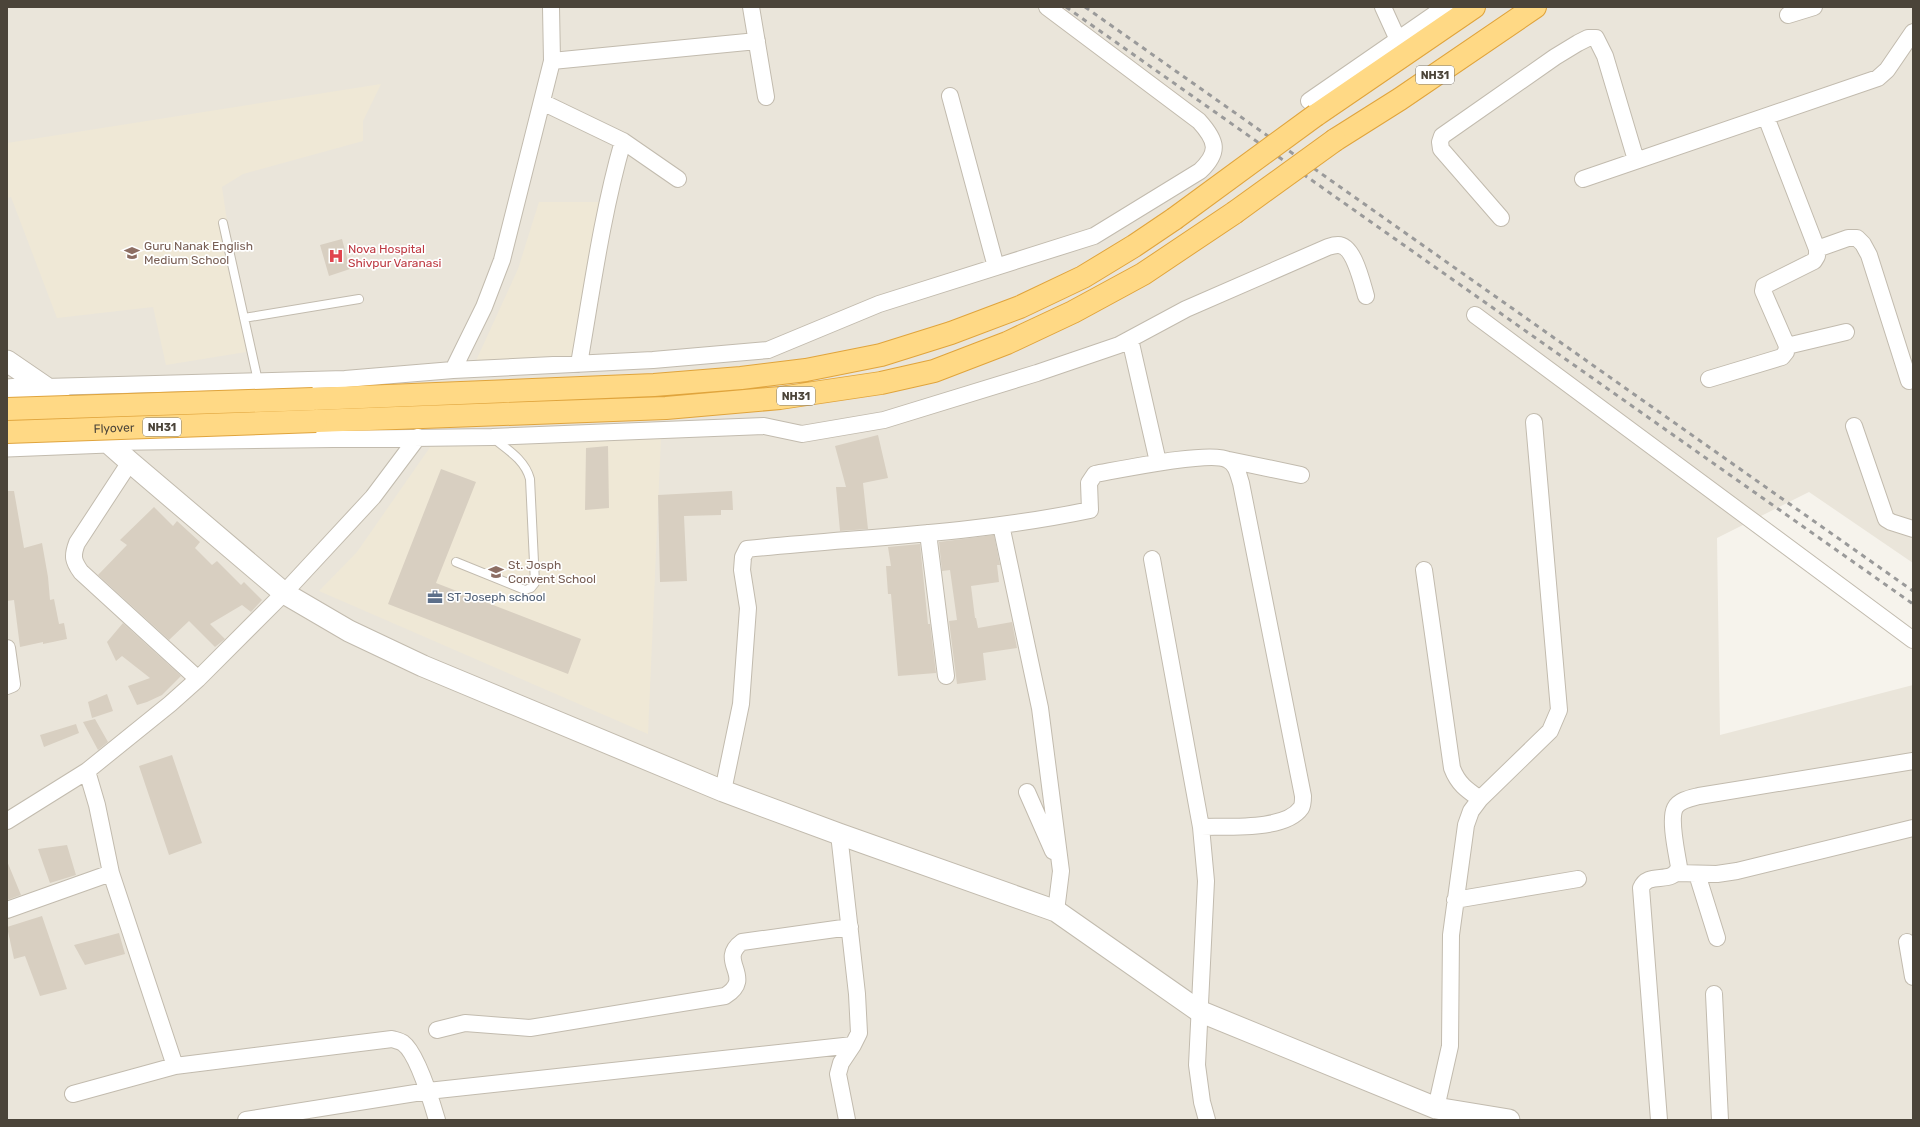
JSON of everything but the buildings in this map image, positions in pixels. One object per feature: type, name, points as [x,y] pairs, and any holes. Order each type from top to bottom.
[{"type":"highway","name":"NH31","points":[[1313,108],[1474,7]]},
{"type":"highway","name":"Flyover","points":[[7,432],[666,408],[780,398],[889,382],[934,371],[1007,343],[1073,312],[1143,274],[1234,213],[1335,140],[1400,99],[1534,7]]},
{"type":"highway","name":"Flyover","points":[[7,409],[313,399],[662,385],[741,378],[806,370],[881,355],[951,333],[1020,307],[1083,277],[1134,246],[1174,219],[1313,108]]},
{"type":"street","points":[[453,370],[484,307],[502,260],[552,60],[551,7]]},
{"type":"street","points":[[751,7],[766,97]]},
{"type":"street","points":[[7,390],[45,387],[344,379],[453,370],[653,360],[768,350],[880,304],[1094,236],[1200,171],[1211,160],[1214,151],[1214,142],[1207,130],[1199,122],[1047,7]]},
{"type":"street","points":[[1383,7],[1398,40]]},
{"type":"street","points":[[1313,108],[1398,40],[1445,7]]},
{"type":"street","points":[[1788,15],[1814,7]]},
{"type":"street","points":[[1583,179],[1878,78],[1887,70],[1913,32]]},
{"type":"street","points":[[1501,218],[1441,149],[1440,142],[1442,136],[1549,61],[1588,38],[1596,38],[1605,56],[1636,160]]},
{"type":"street","points":[[552,60],[757,41]]},
{"type":"street","points":[[950,96],[996,267]]},
{"type":"street","points":[[542,102],[623,141],[678,179]]},
{"type":"street","points":[[1709,379],[1782,357],[1786,352],[1787,346],[1763,292],[1764,286],[1814,261],[1817,256],[1817,250],[1766,117]]},
{"type":"street","points":[[579,364],[610,186],[623,141]]},
{"type":"street","points":[[1817,250],[1848,238],[1857,238],[1863,244],[1869,254],[1909,381]]},
{"type":"street","points":[[7,446],[108,442],[492,437],[764,426],[802,434],[884,420],[1037,373],[1118,345],[1186,309],[1268,274],[1318,250],[1339,244],[1346,249],[1353,258],[1366,296]]},
{"type":"street","points":[[1475,315],[1913,640]]},
{"type":"street","points":[[1787,346],[1846,332]]},
{"type":"street","points":[[1130,340],[1158,462]]},
{"type":"street","points":[[7,361],[45,387],[130,462],[284,593],[349,631],[423,666],[723,791],[1056,911],[1199,1011],[1436,1108],[1509,1120]]},
{"type":"street","points":[[1436,1108],[1450,1046],[1451,935],[1466,825],[1470,811],[1480,799],[1550,731],[1559,710],[1534,422]]},
{"type":"street","points":[[1854,426],[1886,519],[1913,529]]},
{"type":"street","points":[[7,821],[88,771],[170,704],[198,679],[284,593],[373,497],[418,437]]},
{"type":"street","points":[[723,791],[740,704],[748,608],[742,570],[743,557],[747,549],[1001,525],[1090,510],[1089,483],[1095,474],[1158,462],[1221,456],[1235,466],[1241,484],[1303,796],[1302,807],[1294,815],[1275,824],[1201,827]]},
{"type":"street","points":[[1228,460],[1301,475]]},
{"type":"street","points":[[130,462],[77,544],[72,554],[74,563],[81,572],[198,679]]},
{"type":"street","points":[[1001,525],[1040,708],[1061,871],[1056,911]]},
{"type":"street","points":[[928,533],[946,676]]},
{"type":"street","points":[[1152,559],[1201,827],[1206,881],[1199,1011],[1198,1083],[1208,1120]]},
{"type":"street","points":[[1424,570],[1452,768],[1456,778],[1462,786],[1480,799]]},
{"type":"street","points":[[7,648],[12,684],[7,686]]},
{"type":"street","points":[[1659,1120],[1641,888],[1643,882],[1672,877],[1677,873],[1679,867],[1672,817],[1675,807],[1684,800],[1699,796],[1913,761]]},
{"type":"street","points":[[88,771],[97,805],[111,873],[175,1066]]},
{"type":"street","points":[[1027,792],[1061,871]]},
{"type":"street","points":[[1677,873],[1717,874],[1759,866],[1913,828]]},
{"type":"street","points":[[839,834],[850,927],[859,1033],[841,1063],[838,1074],[847,1120]]},
{"type":"street","points":[[7,910],[111,873]]},
{"type":"street","points":[[1697,874],[1717,938]]},
{"type":"street","points":[[1455,900],[1578,879]]},
{"type":"street","points":[[438,1030],[465,1023],[530,1028],[725,996],[735,990],[738,981],[732,955],[734,947],[742,942],[850,927]]},
{"type":"street","points":[[1907,942],[1913,977]]},
{"type":"street","points":[[1714,994],[1720,1120]]},
{"type":"street","points":[[73,1094],[175,1066],[392,1039],[404,1044],[412,1056],[428,1091],[437,1120]]},
{"type":"street","points":[[251,1119],[428,1091],[853,1045]]},
{"type":"lane","points":[[223,223],[258,381]]},
{"type":"lane","points":[[244,318],[359,298]]},
{"type":"lane","points":[[456,562],[526,590],[531,588],[535,583],[530,486],[527,469],[523,462],[492,437]]},
{"type":"shaded area","points":[[7,7],[1913,7],[1913,563],[1809,492],[1717,538],[1720,735],[1913,685],[1913,1120],[7,1120]]},
{"type":"shaded area","name":"Guru Nanak English Medium School","points":[[381,84],[363,121],[363,141],[243,174],[222,187],[246,352],[166,365],[153,307],[57,318],[11,197],[7,198],[7,143]]},
{"type":"shaded area","points":[[539,202],[600,202],[582,360],[474,365],[518,269]]},
{"type":"shaded area","name":"St. Josph Convent School","points":[[661,438],[648,734],[319,591],[357,552],[433,443]]},
{"type":"railway","points":[[1066,7],[1913,604]]},
{"type":"railway","points":[[1085,7],[1913,591]]},
{"type":"place","name":"Guru Nanak English Medium School","points":[[132,253]]},
{"type":"place","name":"Nova Hospital Shivpur Varanasi","points":[[336,256]]},
{"type":"place","name":"St. Josph Convent School","points":[[496,572]]},
{"type":"place","name":"ST Joseph school","points":[[435,597]]}]
